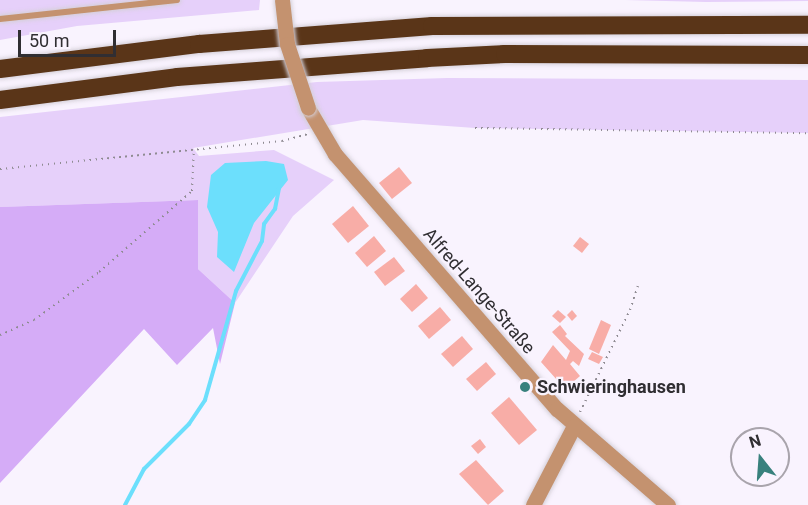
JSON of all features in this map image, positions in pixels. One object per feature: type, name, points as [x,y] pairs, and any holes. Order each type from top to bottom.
[{"type":"highway","points":[[0,69],[199,44],[432,26],[808,25]]},
{"type":"highway","points":[[0,100],[319,64],[505,54],[807,55]]},
{"type":"street","name":"Alfred-Lange-Straße","points":[[282,0],[287,44],[308,108],[318,129],[362,187],[574,426],[668,505]]},
{"type":"street","points":[[533,505],[574,426]]},
{"type":"lane","points":[[0,19],[177,0]]},
{"type":"path","points":[[475,128],[808,134]]},
{"type":"path","points":[[0,169],[304,138],[318,129]]},
{"type":"path","points":[[0,335],[34,320],[99,272],[192,191],[194,149]]},
{"type":"path","points":[[574,426],[609,356],[638,285]]},
{"type":"shaded area","points":[[0,0],[260,0],[259,10],[77,26],[0,40]]},
{"type":"shaded area","points":[[625,0],[808,0],[808,1],[706,2]]},
{"type":"shaded area","points":[[447,78],[808,80],[808,133],[475,128],[363,120],[193,148],[199,156],[274,150],[334,180],[293,216],[235,303],[198,269],[198,200],[0,207],[0,117],[317,82]]},
{"type":"shaded area","points":[[198,200],[198,269],[235,303],[220,364],[213,328],[177,365],[144,329],[0,483],[0,207]]},
{"type":"water","points":[[266,161],[284,164],[288,180],[254,223],[234,272],[217,257],[218,232],[207,207],[211,175],[225,163]]},
{"type":"building","points":[[399,167],[412,183],[392,199],[379,183]]},
{"type":"building","points":[[353,206],[369,226],[348,243],[332,224]]},
{"type":"building","points":[[374,236],[386,251],[367,267],[355,253]]},
{"type":"building","points":[[580,237],[589,244],[582,253],[573,246]]},
{"type":"building","points":[[394,257],[405,271],[385,286],[374,272]]},
{"type":"building","points":[[416,284],[428,298],[412,312],[400,299]]},
{"type":"building","points":[[440,307],[451,320],[429,339],[418,326]]},
{"type":"building","points":[[558,310],[566,317],[560,323],[552,316]]},
{"type":"building","points":[[572,310],[577,316],[572,321],[567,315]]},
{"type":"building","points":[[601,320],[611,325],[599,354],[589,349]]},
{"type":"building","points":[[560,325],[567,334],[565,336],[584,354],[579,366],[573,361],[570,364],[580,376],[565,389],[541,362],[553,345],[566,360],[570,351],[552,332]]},
{"type":"building","points":[[462,336],[473,349],[453,367],[441,354]]},
{"type":"building","points":[[592,352],[603,357],[599,364],[588,359]]},
{"type":"building","points":[[486,362],[496,374],[477,391],[466,379]]},
{"type":"building","points":[[509,397],[537,430],[519,445],[491,413]]},
{"type":"building","points":[[480,439],[486,447],[478,454],[471,446]]},
{"type":"building","points":[[476,460],[504,491],[488,505],[459,474]]},
{"type":"waterway","points":[[125,505],[144,469],[189,424],[205,400],[236,291],[262,241],[264,224],[275,209],[279,188]]},
{"type":"place","name":"Schwieringhausen","points":[[525,387]]}]
